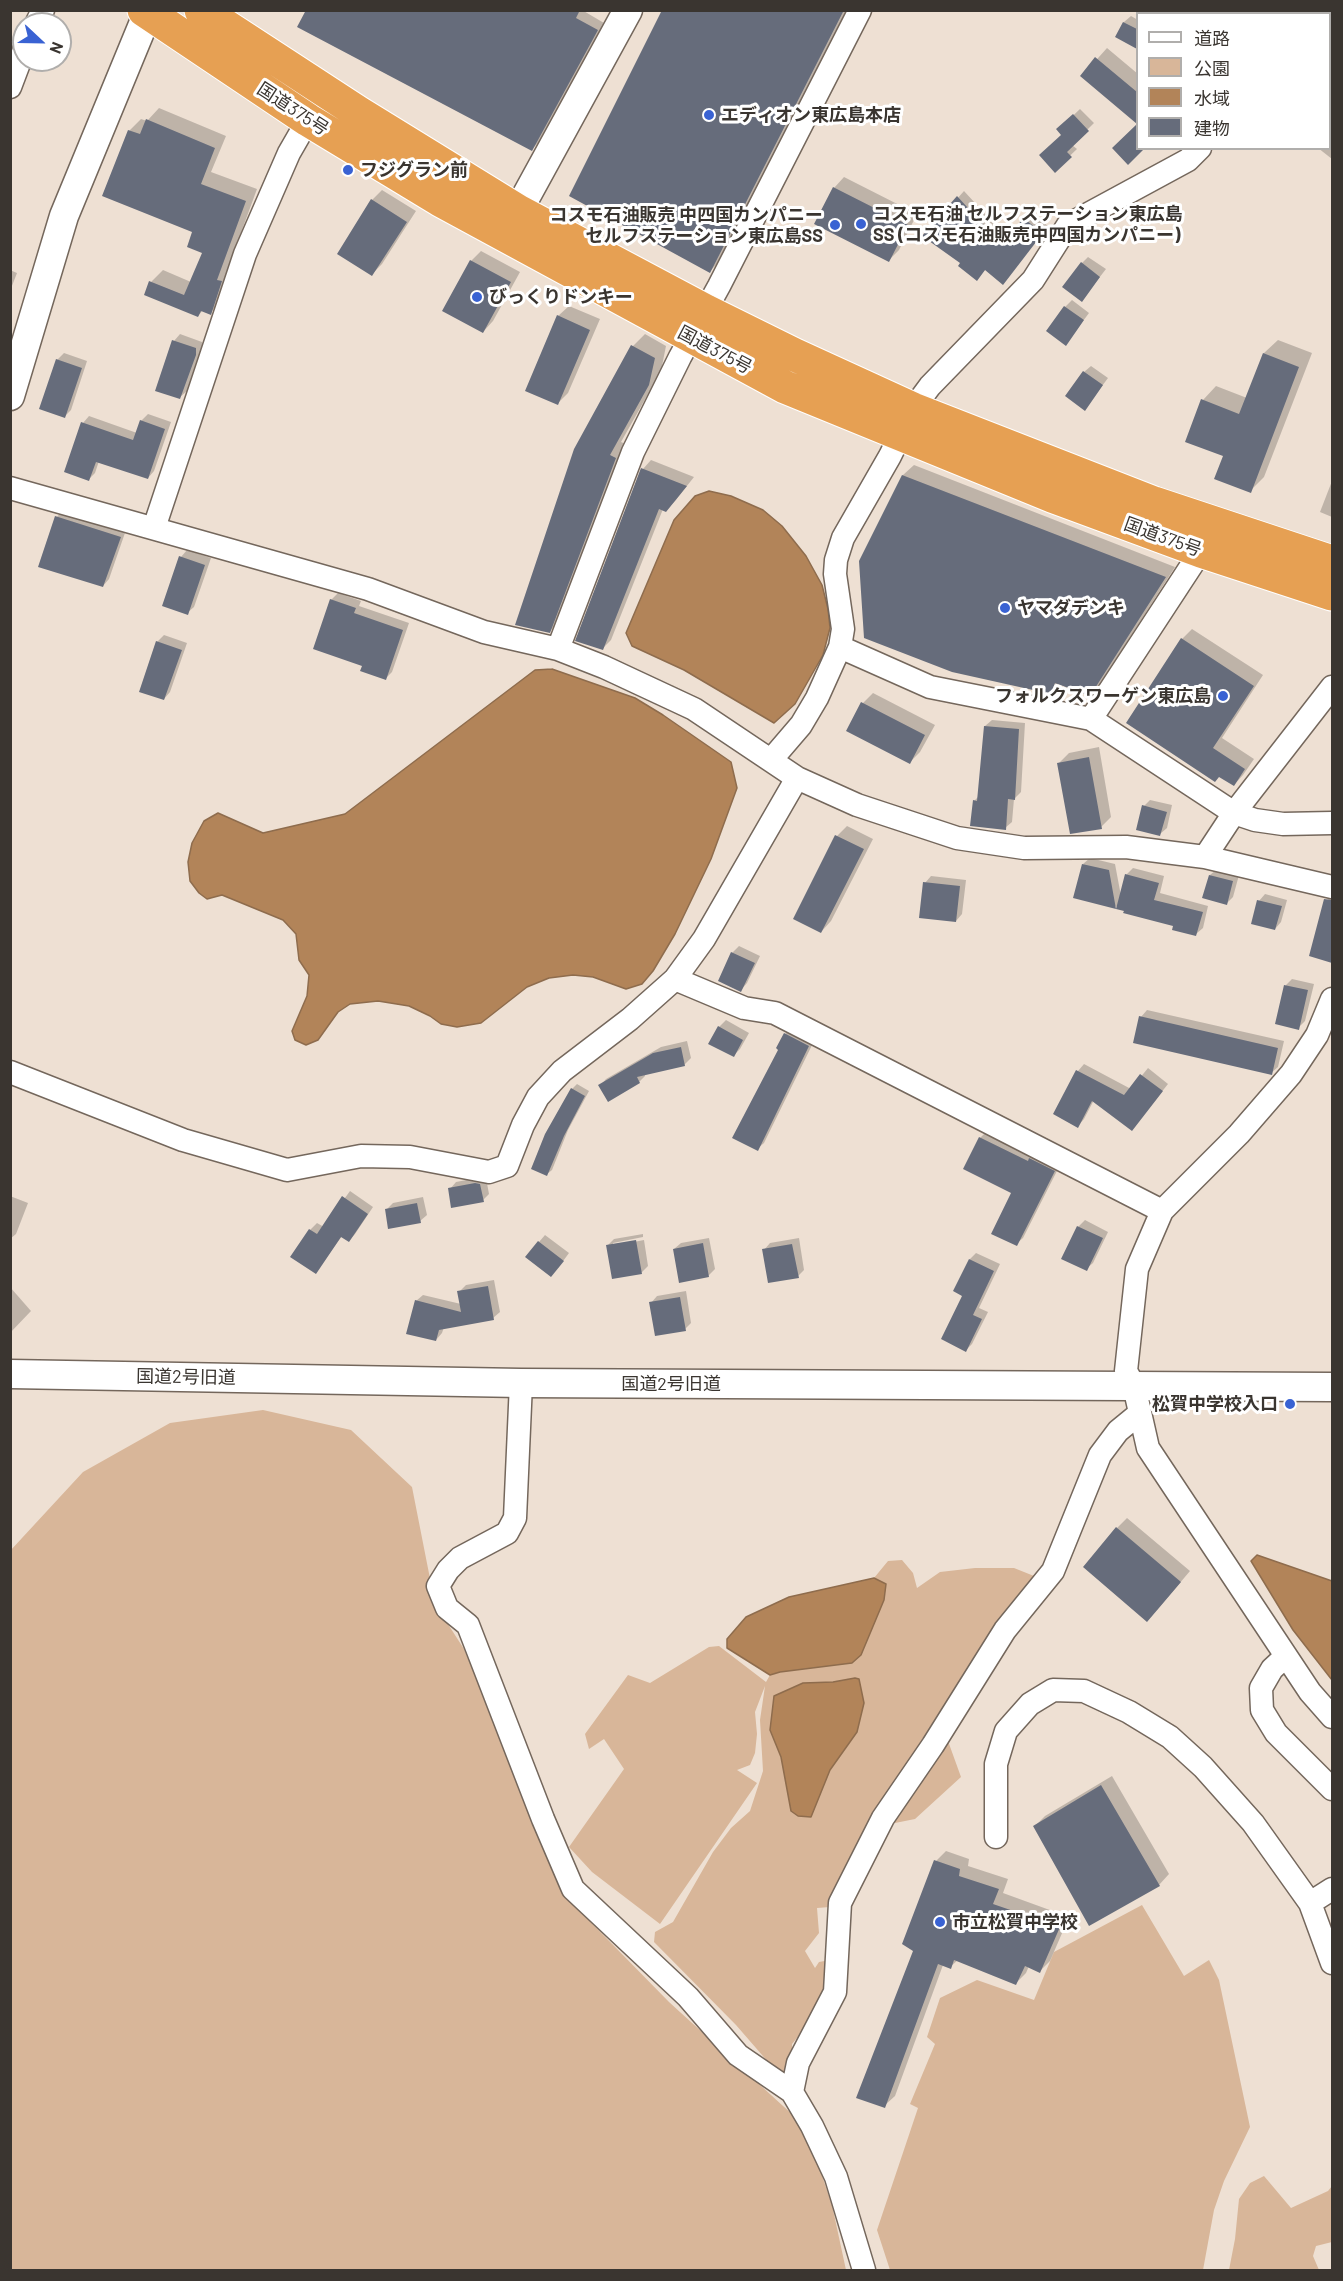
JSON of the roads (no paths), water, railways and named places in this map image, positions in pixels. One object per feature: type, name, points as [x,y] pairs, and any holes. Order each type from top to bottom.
[{"type":"highway","name":"国道375号","points":[[201,10],[359,113],[699,325]]},
{"type":"highway","name":"国道375号","points":[[147,11],[308,120],[474,220],[699,325],[795,355],[907,422],[1052,496],[1201,551],[1332,594]]},
{"type":"highway","name":"国道375号","points":[[907,422],[1332,562]]},
{"type":"street","points":[[518,211],[628,10]]},
{"type":"street","points":[[558,649],[633,452],[860,10]]},
{"type":"street","points":[[10,396],[64,216],[147,11]]},
{"type":"street","points":[[10,87],[16,72]]},
{"type":"street","points":[[154,528],[245,254],[289,153],[308,120]]},
{"type":"street","points":[[771,760],[801,725],[817,698],[840,647],[843,629],[835,574],[836,560],[843,538],[907,422],[930,386],[1033,280],[1068,225],[1188,160],[1198,150]]},
{"type":"street","points":[[10,488],[368,589],[484,632],[558,649],[604,667],[694,709],[797,778],[857,805],[957,838],[1024,848],[1126,847],[1205,857],[1332,886]]},
{"type":"street","points":[[1091,719],[1201,551]]},
{"type":"street","points":[[840,647],[930,687],[1091,719],[1234,813],[1255,820],[1283,824],[1332,823]]},
{"type":"street","points":[[1205,857],[1234,813],[1332,687]]},
{"type":"street","points":[[10,1072],[183,1140],[288,1170],[361,1156],[410,1157],[489,1172],[507,1166],[523,1125],[538,1097],[562,1071],[630,1019],[675,979],[704,939],[797,778]]},
{"type":"street","points":[[675,979],[744,1008],[775,1013],[1162,1211]]},
{"type":"street","points":[[1332,999],[1317,1035],[1291,1074],[1239,1134],[1162,1211],[1137,1269],[1126,1371],[1134,1386],[1148,1448],[1310,1692],[1332,1717]]},
{"type":"street","name":"国道2号旧道","points":[[10,1374],[521,1383],[1332,1387]]},
{"type":"street","points":[[521,1383],[515,1518],[507,1533],[460,1558],[448,1570],[438,1586],[447,1608],[468,1625],[543,1820],[573,1889],[688,1997],[738,2055],[792,2092],[812,2126],[836,2178],[864,2271]]},
{"type":"street","points":[[792,2092],[798,2063],[835,1992],[840,1903],[883,1818],[933,1745],[1005,1630],[1053,1571],[1100,1455],[1118,1431],[1140,1413]]},
{"type":"street","points":[[1286,1656],[1272,1669],[1261,1688],[1262,1710],[1276,1733],[1332,1789]]},
{"type":"street","points":[[996,1837],[996,1764],[1006,1731],[1030,1704],[1053,1689],[1084,1690],[1129,1712],[1170,1737],[1203,1767],[1253,1823],[1310,1903],[1332,1962]]},
{"type":"street","points":[[1310,1903],[1332,1889]]},
{"type":"water","points":[[709,491],[731,496],[763,510],[782,526],[806,556],[822,585],[830,628],[823,655],[795,704],[774,723],[684,670],[632,646],[626,633],[674,520],[695,496]]},
{"type":"water","points":[[552,669],[635,698],[731,762],[737,788],[711,859],[675,934],[653,971],[642,984],[626,989],[593,977],[573,975],[549,978],[527,987],[481,1023],[457,1027],[441,1024],[409,1006],[378,1001],[350,1004],[338,1012],[318,1040],[306,1045],[295,1040],[292,1031],[307,996],[309,975],[299,960],[296,934],[283,920],[222,895],[207,899],[199,893],[190,881],[188,862],[192,843],[204,821],[218,813],[263,833],[345,814],[535,670]]},
{"type":"water","points":[[1257,1555],[1332,1581],[1332,1680],[1293,1630],[1251,1561]]},
{"type":"water","points":[[874,1578],[886,1584],[884,1600],[861,1655],[852,1663],[770,1675],[727,1648],[727,1639],[746,1617],[789,1597]]},
{"type":"water","points":[[859,1679],[864,1703],[857,1732],[830,1770],[811,1817],[798,1816],[791,1811],[781,1757],[770,1730],[774,1696],[803,1683],[833,1682]]},
{"type":"place","name":"エディオン東広島本店","points":[[709,115]]},
{"type":"place","name":"フジグラン前","points":[[348,170]]},
{"type":"place","name":"コスモ石油 セルフステーション東広島 SS (コスモ石油販売中四国カンパニー)","points":[[861,224]]},
{"type":"place","name":"コスモ石油販売 中四国カンパニー セルフステーション東広島SS","points":[[835,225]]},
{"type":"place","name":"びっくりドンキー","points":[[477,297]]},
{"type":"place","name":"ヤマダデンキ","points":[[1005,608]]},
{"type":"place","name":"フォルクスワーゲン東広島","points":[[1223,696]]},
{"type":"place","name":"松賀中学校入口","points":[[1290,1404]]},
{"type":"place","name":"市立松賀中学校","points":[[940,1922]]}]
